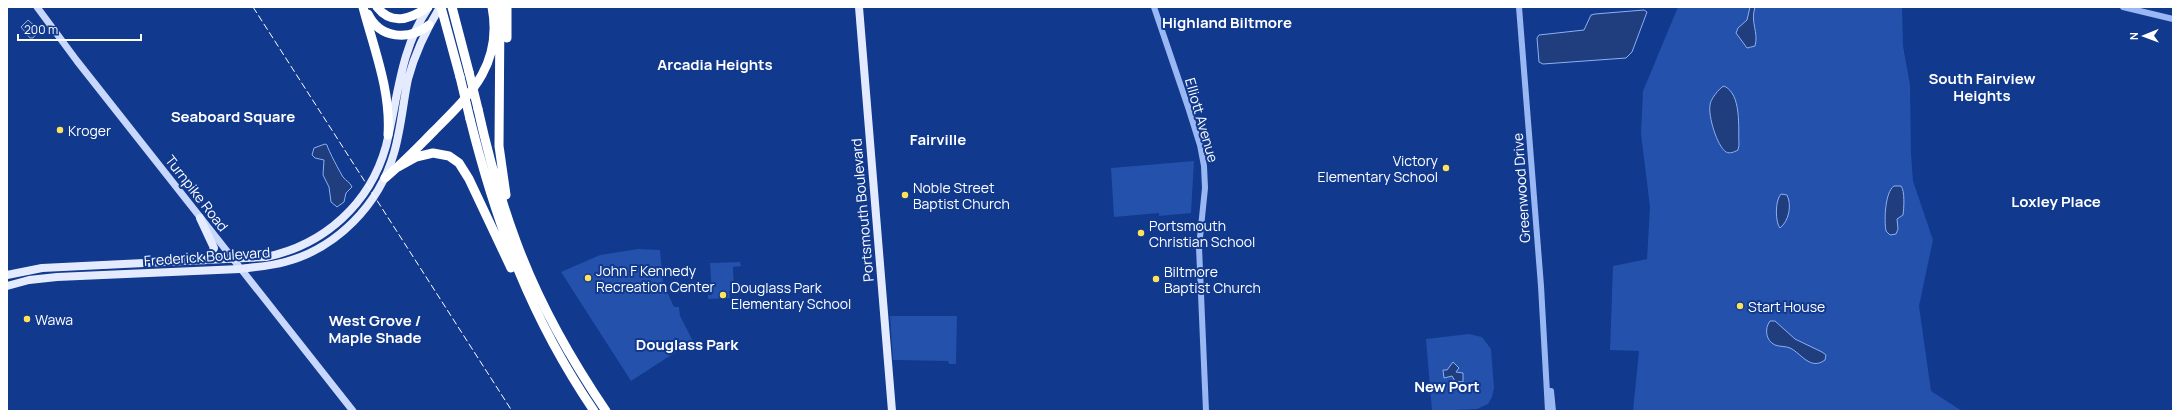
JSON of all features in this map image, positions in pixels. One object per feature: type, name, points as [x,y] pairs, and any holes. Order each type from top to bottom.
[{"type":"highway","points":[[365,7],[371,20],[382,30],[399,35],[413,35],[429,25]]},
{"type":"highway","points":[[365,7],[387,101],[388,135]]},
{"type":"highway","points":[[377,7],[385,15],[400,20],[416,16],[428,7]]},
{"type":"highway","points":[[440,7],[445,20],[460,77],[485,179],[501,228],[523,284],[551,340]]},
{"type":"highway","points":[[452,7],[498,189],[526,265],[565,346],[606,411]]},
{"type":"highway","points":[[385,178],[454,112],[482,78],[493,44],[494,25],[492,7]]},
{"type":"highway","points":[[500,7],[499,146],[502,179],[526,265]]},
{"type":"highway","points":[[499,96],[507,43],[507,7]]},
{"type":"highway","points":[[398,167],[416,157],[433,153],[449,156],[459,163],[469,179],[524,295],[594,411]]},
{"type":"main road","name":"Turnpike Road","points":[[37,7],[240,269],[354,411]]},
{"type":"main road","name":"Frederick Boulevard","points":[[7,275],[42,268],[266,257],[289,251],[316,238],[338,223],[354,207],[372,182],[382,157],[388,135],[400,72],[413,35],[428,7]]},
{"type":"main road","name":"Frederick Boulevard","points":[[7,286],[33,280],[57,277],[240,269],[285,262],[322,246],[344,231],[362,213],[385,178],[396,146],[412,66],[429,25],[440,7]]},
{"type":"main road","name":"Portsmouth Boulevard","points":[[859,7],[892,411]]},
{"type":"main road","points":[[200,218],[214,248],[211,256],[204,261]]},
{"type":"street","name":"Elliott Avenue","points":[[1154,7],[1193,122],[1204,166],[1204,188],[1199,247],[1206,411]]},
{"type":"street","name":"Greenwood Drive","points":[[1519,7],[1547,368],[1548,411]]},
{"type":"street","points":[[2123,7],[2173,19]]},
{"type":"street","name":"Greenwood Drive","points":[[1547,368],[1553,411]]},
{"type":"shaded area","points":[[1678,7],[1902,7],[1903,46],[1910,85],[1913,181],[1933,240],[1919,306],[1931,391],[1962,411],[1633,411],[1639,351],[1610,350],[1613,266],[1647,259],[1650,207],[1641,134],[1643,91]]},
{"type":"shaded area","points":[[1750,7],[1755,7],[1753,18],[1756,41],[1755,46],[1747,48],[1736,33],[1738,28],[1747,20]]},
{"type":"shaded area","points":[[1644,10],[1647,12],[1632,52],[1626,58],[1543,64],[1539,62],[1537,38],[1539,35],[1584,30],[1591,15],[1595,14]]},
{"type":"shaded area","points":[[28,20],[39,30],[33,38],[30,38],[21,27]]},
{"type":"shaded area","points":[[1724,86],[1730,90],[1734,96],[1739,121],[1738,150],[1730,153],[1726,152],[1719,144],[1710,116],[1710,103],[1713,97]]},
{"type":"shaded area","points":[[325,144],[327,145],[343,177],[352,187],[346,193],[344,202],[337,207],[331,202],[329,187],[323,175],[324,160],[315,158],[312,155],[314,148]]},
{"type":"shaded area","points":[[1194,161],[1191,213],[1159,216],[1159,213],[1114,217],[1111,168]]},
{"type":"shaded area","points":[[1894,186],[1901,186],[1902,188],[1904,208],[1903,215],[1897,219],[1898,229],[1896,234],[1890,235],[1886,231],[1885,214],[1887,200],[1891,189]]},
{"type":"shaded area","points":[[1781,194],[1787,195],[1789,199],[1789,213],[1786,221],[1780,228],[1777,221],[1776,211]]},
{"type":"shaded area","points":[[638,249],[660,250],[663,283],[674,307],[679,307],[680,316],[693,341],[631,381],[561,272],[600,255]]},
{"type":"shaded area","points":[[740,262],[741,266],[733,267],[734,290],[729,291],[730,298],[708,299],[708,295],[712,295],[710,263]]},
{"type":"shaded area","points":[[890,316],[957,316],[956,364],[949,364],[948,361],[893,360]]},
{"type":"shaded area","points":[[1770,321],[1775,321],[1795,339],[1822,352],[1826,355],[1825,360],[1820,363],[1810,362],[1790,348],[1777,346],[1772,343],[1767,334],[1767,328]]},
{"type":"shaded area","points":[[1469,334],[1482,337],[1491,349],[1494,388],[1492,397],[1488,404],[1477,409],[1432,411],[1426,339]]},
{"type":"shaded area","points":[[1453,362],[1459,368],[1456,372],[1463,373],[1463,382],[1455,381],[1452,376],[1444,378],[1443,370],[1447,370]]},
{"type":"railway","points":[[253,7],[512,411]]},
{"type":"place","name":"Kroger","points":[[60,130]]},
{"type":"place","name":"Victory Elementary School","points":[[1446,168]]},
{"type":"place","name":"Noble Street Baptist Church","points":[[905,195]]},
{"type":"place","name":"Portsmouth Christian School","points":[[1141,233]]},
{"type":"place","name":"John F Kennedy Recreation Center","points":[[588,278]]},
{"type":"place","name":"Biltmore Baptist Church","points":[[1156,279]]},
{"type":"place","name":"Douglass Park Elementary School","points":[[723,295]]},
{"type":"place","name":"Start House","points":[[1740,306]]},
{"type":"place","name":"Wawa","points":[[27,319]]},
{"type":"district","name":"Highland Biltmore","points":[[1227,22]]},
{"type":"district","name":"Arcadia Heights","points":[[715,64]]},
{"type":"district","name":"South Fairview Heights","points":[[1982,86]]},
{"type":"district","name":"Seaboard Square","points":[[233,116]]},
{"type":"district","name":"Fairville","points":[[938,139]]},
{"type":"district","name":"Loxley Place","points":[[2056,201]]},
{"type":"district","name":"West Grove / Maple Shade","points":[[375,328]]},
{"type":"district","name":"Douglass Park","points":[[687,344]]},
{"type":"district","name":"New Port","points":[[1447,386]]}]
